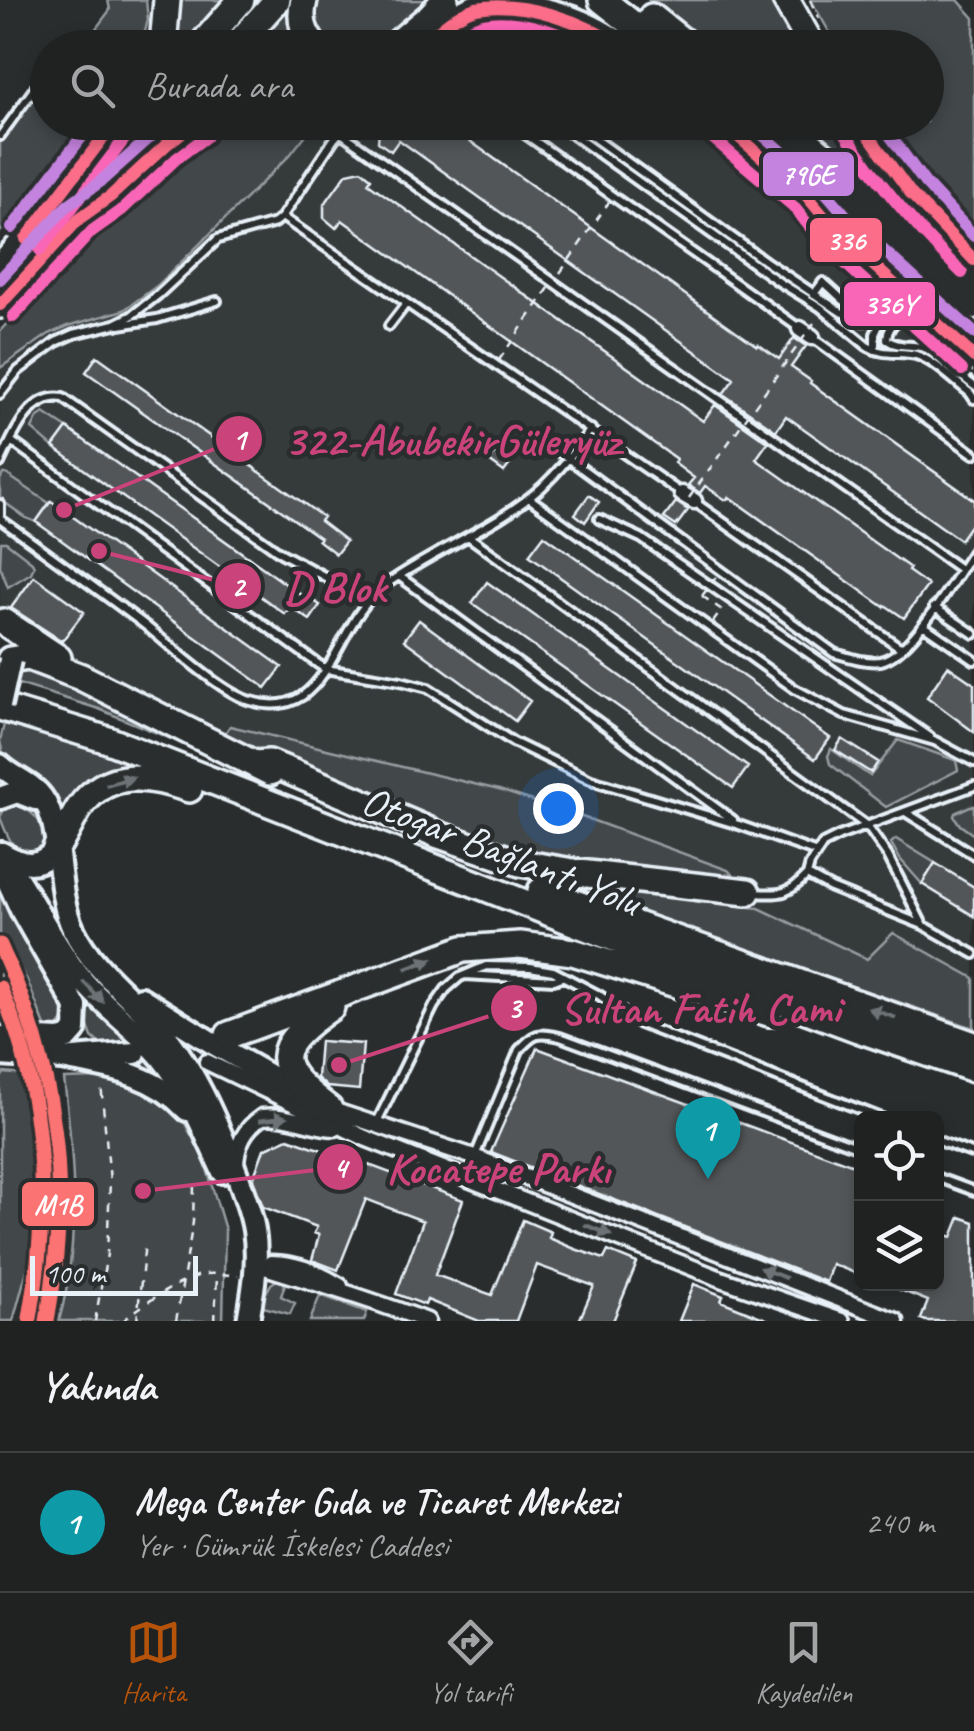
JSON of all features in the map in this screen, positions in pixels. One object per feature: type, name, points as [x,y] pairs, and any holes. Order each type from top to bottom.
[{"type":"highway","points":[[164,30],[167,0]]},
{"type":"highway","points":[[215,30],[241,0]]},
{"type":"highway","points":[[250,30],[277,0]]},
{"type":"highway","points":[[304,0],[302,24],[306,30]]},
{"type":"highway","points":[[413,30],[445,0]]},
{"type":"highway","points":[[571,0],[610,30]]},
{"type":"highway","points":[[602,0],[640,30]]},
{"type":"highway","points":[[630,0],[668,30]]},
{"type":"highway","points":[[786,0],[803,30]]},
{"type":"highway","points":[[796,0],[806,30]]},
{"type":"highway","points":[[442,30],[464,14],[492,3],[508,2],[560,12],[596,30]]},
{"type":"highway","points":[[23,243],[102,140]]},
{"type":"highway","points":[[0,268],[116,140]]},
{"type":"highway","points":[[0,306],[151,140]]},
{"type":"highway","points":[[80,218],[111,196],[173,140]]},
{"type":"highway","points":[[742,140],[893,266],[969,347]]},
{"type":"highway","points":[[777,140],[974,306]]},
{"type":"highway","points":[[806,140],[974,281]]},
{"type":"highway","points":[[871,140],[922,206],[974,260]]},
{"type":"highway","points":[[806,194],[835,230],[891,283],[936,324],[969,347]]},
{"type":"highway","points":[[1,619],[81,676]]},
{"type":"highway","points":[[5,661],[29,657],[81,676],[255,764],[428,842],[454,860]]},
{"type":"highway","name":"Otogar Bağlantı Yolu","points":[[0,692],[96,720],[454,860],[974,1045]]},
{"type":"highway","name":"Otogar Bağlantı Yolu","points":[[0,707],[108,740],[744,986],[974,1069]]},
{"type":"highway","points":[[255,764],[279,767],[439,835],[520,864],[747,892]]},
{"type":"highway","points":[[56,848],[79,808],[98,789],[124,778],[158,779],[579,937],[707,980],[744,986]]},
{"type":"highway","points":[[229,1034],[462,950],[520,945],[573,952],[789,1019],[858,1029]]},
{"type":"highway","points":[[337,1118],[302,1089],[292,1075],[287,1050],[296,1033],[308,1023],[372,984]]},
{"type":"main road","points":[[0,707],[10,646],[1,619]]},
{"type":"main road","points":[[0,765],[35,789],[49,808],[60,890],[81,944],[124,996],[153,1022],[211,1110],[254,1228],[248,1321]]},
{"type":"main road","points":[[0,798],[17,792],[49,808]]},
{"type":"main road","points":[[0,855],[16,862],[40,863],[56,848]]},
{"type":"main road","points":[[0,855],[14,898],[76,1007],[82,1029],[106,1061]]},
{"type":"main road","points":[[0,855],[88,987],[160,1055],[176,1078],[233,1195],[254,1271]]},
{"type":"main road","points":[[98,964],[149,1003],[337,1118]]},
{"type":"main road","points":[[0,1056],[60,1049],[75,1030],[76,1007]]},
{"type":"main road","points":[[0,1037],[106,1061],[172,1094],[200,1124]]},
{"type":"main road","points":[[106,1061],[135,1053]]},
{"type":"street","points":[[207,1062],[721,1279],[842,1321]]},
{"type":"street","points":[[236,1172],[236,1155],[244,1132],[262,1117],[291,1117],[325,1128],[337,1118],[376,1124],[896,1321]]},
{"type":"street","points":[[254,1271],[349,1292],[428,1321]]},
{"type":"lane","points":[[0,136],[30,95]]},
{"type":"lane","points":[[0,394],[18,371],[46,349],[74,334],[115,324],[145,306],[218,240],[275,223],[335,140]]},
{"type":"lane","points":[[351,140],[960,570]]},
{"type":"lane","points":[[534,140],[809,329],[974,454]]},
{"type":"lane","points":[[580,140],[778,282],[820,307],[875,351],[916,355],[974,399]]},
{"type":"lane","points":[[597,140],[856,320],[906,313],[936,324]]},
{"type":"lane","points":[[282,217],[592,429],[898,646],[904,646]]},
{"type":"lane","points":[[814,294],[823,282],[856,311],[868,313],[888,307],[891,283]]},
{"type":"lane","points":[[98,328],[158,319],[217,301]]},
{"type":"lane","points":[[390,326],[406,304]]},
{"type":"lane","points":[[906,313],[890,327],[887,340],[897,346],[927,349],[974,386]]},
{"type":"lane","points":[[875,351],[874,334],[883,318]]},
{"type":"lane","points":[[0,460],[37,403],[49,397],[70,401],[281,553],[368,600]]},
{"type":"lane","points":[[0,504],[0,517],[237,696],[264,704],[289,703],[311,688],[326,670],[368,600],[398,576],[529,498],[570,459],[592,429]]},
{"type":"lane","points":[[12,441],[326,670],[428,688],[513,742],[590,780],[738,824],[817,853]]},
{"type":"lane","points":[[547,442],[834,653],[855,660],[877,662],[893,657],[910,643],[974,550]]},
{"type":"lane","points":[[529,498],[795,689],[844,714],[935,741]]},
{"type":"lane","points":[[599,519],[641,538],[935,741],[974,762]]},
{"type":"lane","points":[[468,536],[867,826],[888,856],[923,925]]},
{"type":"lane","points":[[398,576],[738,824]]},
{"type":"lane","points":[[934,607],[974,634]]},
{"type":"lane","points":[[922,625],[974,660]]},
{"type":"lane","points":[[747,892],[776,895],[788,891],[808,875],[810,864],[824,844],[974,786]]},
{"type":"lane","points":[[906,813],[974,855]]},
{"type":"lane","points":[[808,875],[923,925],[974,954]]},
{"type":"lane","points":[[376,1124],[446,989],[464,975],[486,966],[510,965],[530,966],[564,977],[640,1024],[864,1111]]},
{"type":"lane","points":[[464,975],[554,980],[564,977]]},
{"type":"lane","points":[[474,1158],[519,1050],[530,1037],[542,1033],[854,1146]]},
{"type":"lane","points":[[944,1143],[974,1154]]},
{"type":"lane","points":[[944,1180],[974,1191]]},
{"type":"path","points":[[688,498],[809,329]]},
{"type":"path","points":[[969,347],[974,373]]},
{"type":"path","points":[[710,628],[722,610],[702,596],[716,577]]},
{"type":"path","points":[[94,1321],[107,1254],[110,1181],[106,1061]]},
{"type":"path","points":[[176,1321],[193,1222],[194,1184]]},
{"type":"path","points":[[137,1321],[145,1242]]},
{"type":"path","points":[[123,1321],[138,1307],[208,1274],[254,1271]]},
{"type":"path","points":[[216,1321],[217,1274]]},
{"type":"shaded area","points":[[108,0],[146,0],[145,30],[95,30],[110,10]]},
{"type":"shaded area","points":[[177,0],[225,0],[198,30],[173,30]]},
{"type":"shaded area","points":[[311,0],[430,0],[398,30],[317,30]]},
{"type":"shaded area","points":[[649,0],[774,0],[791,30],[688,30]]},
{"type":"shaded area","points":[[811,0],[958,0],[974,18],[974,230],[900,140],[944,140],[944,30],[828,30]]},
{"type":"shaded area","points":[[295,1],[302,30],[270,30]]},
{"type":"shaded area","points":[[514,9],[566,30],[454,30],[470,18]]},
{"type":"shaded area","points":[[30,102],[30,140],[79,140],[0,232],[0,143]]},
{"type":"shaded area","points":[[183,140],[302,140],[158,285],[124,310],[49,334],[0,368],[0,331],[163,155]]},
{"type":"shaded area","points":[[302,140],[725,140],[754,174],[857,262],[925,341],[974,379],[974,978],[893,933],[867,959],[759,908],[728,870],[499,790],[231,726],[223,736],[58,648],[0,630],[0,368],[49,334],[114,314],[158,285]]},
{"type":"shaded area","points":[[825,140],[859,140],[909,210]]},
{"type":"shaded area","points":[[44,413],[67,428],[53,447],[32,429]]},
{"type":"shaded area","points":[[3,474],[49,503],[36,522],[0,499]]},
{"type":"shaded area","points":[[1,542],[34,566],[31,573],[8,587],[0,566]]},
{"type":"shaded area","points":[[25,663],[239,767],[99,709],[15,683],[18,670]]},
{"type":"shaded area","points":[[4,724],[70,741],[139,765],[138,770],[60,828],[57,799],[52,790],[4,758],[0,741]]},
{"type":"shaded area","points":[[230,726],[499,790],[728,870],[737,880],[522,856],[223,736]]},
{"type":"shaded area","points":[[898,740],[956,761],[958,770],[886,807],[830,764],[831,749],[870,776]]},
{"type":"shaded area","points":[[10,804],[27,810],[39,822],[44,838],[38,855],[23,853],[9,838],[0,817]]},
{"type":"shaded area","points":[[974,806],[974,835],[954,816]]},
{"type":"shaded area","points":[[896,839],[935,863],[922,884],[900,859],[891,843]]},
{"type":"shaded area","points":[[561,886],[759,908],[867,959],[893,933],[974,978],[974,1028]]},
{"type":"shaded area","points":[[0,892],[65,1007],[66,1017],[55,1031],[47,1031],[27,980],[0,934]]},
{"type":"shaded area","points":[[68,972],[174,1082],[113,1066],[115,1051],[92,1037]]},
{"type":"shaded area","points":[[0,973],[21,1030],[0,1029]]},
{"type":"shaded area","points":[[4,1073],[25,1075],[43,1167],[33,1248],[13,1321],[0,1321],[0,1080]]},
{"type":"shaded area","points":[[97,1078],[157,1095],[182,1118],[204,1159],[225,1230],[223,1321],[59,1321],[73,1231],[73,1170],[64,1079]]},
{"type":"shaded area","points":[[278,1279],[286,1281],[281,1296],[295,1303],[290,1314],[260,1303]]},
{"type":"shaded area","points":[[320,1295],[367,1312],[364,1321],[310,1321]]},
{"type":"building","points":[[378,140],[399,140],[391,151]]},
{"type":"building","points":[[399,140],[468,140],[757,346],[779,359],[794,338],[806,346],[791,367],[974,500],[974,520],[960,540],[786,416],[776,431],[723,394],[734,379]]},
{"type":"building","points":[[361,170],[371,178],[368,183],[703,421],[715,405],[768,442],[756,459],[910,568],[908,571],[928,585],[904,618],[729,497],[726,500],[705,486],[700,493],[688,485],[694,478],[674,463],[676,459],[342,220],[336,228],[324,218],[324,205],[347,173]]},
{"type":"building","points":[[97,356],[323,517],[320,521],[346,541],[336,554],[320,538],[86,372]]},
{"type":"building","points":[[67,428],[320,605],[310,620],[290,607],[285,614],[53,447]]},
{"type":"building","points":[[498,449],[513,460],[504,472],[489,461]]},
{"type":"building","points":[[589,495],[599,502],[585,522],[575,514]]},
{"type":"building","points":[[51,501],[282,667],[266,688],[36,522]]},
{"type":"building","points":[[676,502],[688,510],[676,526],[664,518]]},
{"type":"building","points":[[544,535],[830,738],[815,759],[529,555]]},
{"type":"building","points":[[34,576],[84,612],[62,641],[11,608]]},
{"type":"building","points":[[487,582],[748,767],[733,788],[472,603]]},
{"type":"building","points":[[419,620],[530,701],[515,721],[404,640]]},
{"type":"building","points":[[948,666],[974,684],[974,732],[927,697]]},
{"type":"building","points":[[842,739],[878,762],[871,773],[835,750]]},
{"type":"building","points":[[935,863],[974,887],[974,916],[922,884]]},
{"type":"building","points":[[320,1041],[363,1044],[359,1090],[327,1087],[317,1078]]},
{"type":"building","points":[[537,1048],[854,1165],[854,1273],[832,1264],[826,1282],[491,1152]]},
{"type":"building","points":[[288,1138],[325,1151],[339,1174],[345,1156],[463,1200],[435,1275],[492,1295],[523,1220],[551,1232],[549,1238],[575,1249],[604,1259],[608,1251],[637,1263],[613,1321],[579,1321],[594,1286],[537,1265],[516,1321],[479,1321],[427,1300],[425,1305],[396,1294],[423,1221],[366,1199],[338,1270],[312,1260],[319,1235],[314,1233],[317,1227],[263,1207],[253,1179],[264,1149]]},
{"type":"building","points":[[960,1217],[974,1222],[974,1321],[926,1321],[921,1319],[928,1301],[903,1291],[944,1291],[944,1234],[952,1237]]},
{"type":"building","points":[[694,1284],[723,1296],[721,1301],[771,1321],[679,1321]]},
{"type":"transit line","name":"336","points":[[439,30],[460,15],[494,6],[533,10],[592,30]]},
{"type":"transit line","name":"336Y","points":[[470,30],[493,23],[547,30]]},
{"type":"transit line","name":"79GE","points":[[12,228],[79,140]]},
{"type":"transit line","name":"336","points":[[26,239],[101,140]]},
{"type":"transit line","name":"336Y","points":[[40,250],[124,140]]},
{"type":"transit line","name":"79GE","points":[[0,279],[68,205],[147,140]]},
{"type":"transit line","name":"336","points":[[0,305],[80,218],[111,196],[172,140]]},
{"type":"transit line","name":"336Y","points":[[13,317],[92,231],[202,140]]},
{"type":"transit line","name":"336Y","points":[[715,140],[793,206],[823,243],[962,370]]},
{"type":"transit line","name":"336","points":[[742,140],[805,194],[835,230],[974,357]]},
{"type":"transit line","name":"79GE","points":[[769,140],[974,333]]},
{"type":"transit line","name":"336Y","points":[[850,140],[899,205],[962,273]]},
{"type":"transit line","name":"336","points":[[872,140],[912,195],[974,260]]},
{"type":"transit line","name":"79GE","points":[[893,140],[925,183],[974,236]]},
{"type":"transit line","name":"M1B","points":[[0,945],[35,1038],[54,1129],[58,1223],[47,1321]]},
{"type":"transit line","points":[[0,988],[27,1068],[40,1150],[40,1235],[30,1318]]},
{"type":"place","name":"322-AbubekirGüleryüz","points":[[64,510]]},
{"type":"place","name":"D Blok","points":[[99,551]]},
{"type":"place","name":"Sultan Fatih Cami","points":[[339,1065]]},
{"type":"place","name":"Mega Center Gıda ve Ticaret Merkezi","points":[[708,1179]]},
{"type":"place","name":"Kocatepe Parkı","points":[[143,1191]]}]
